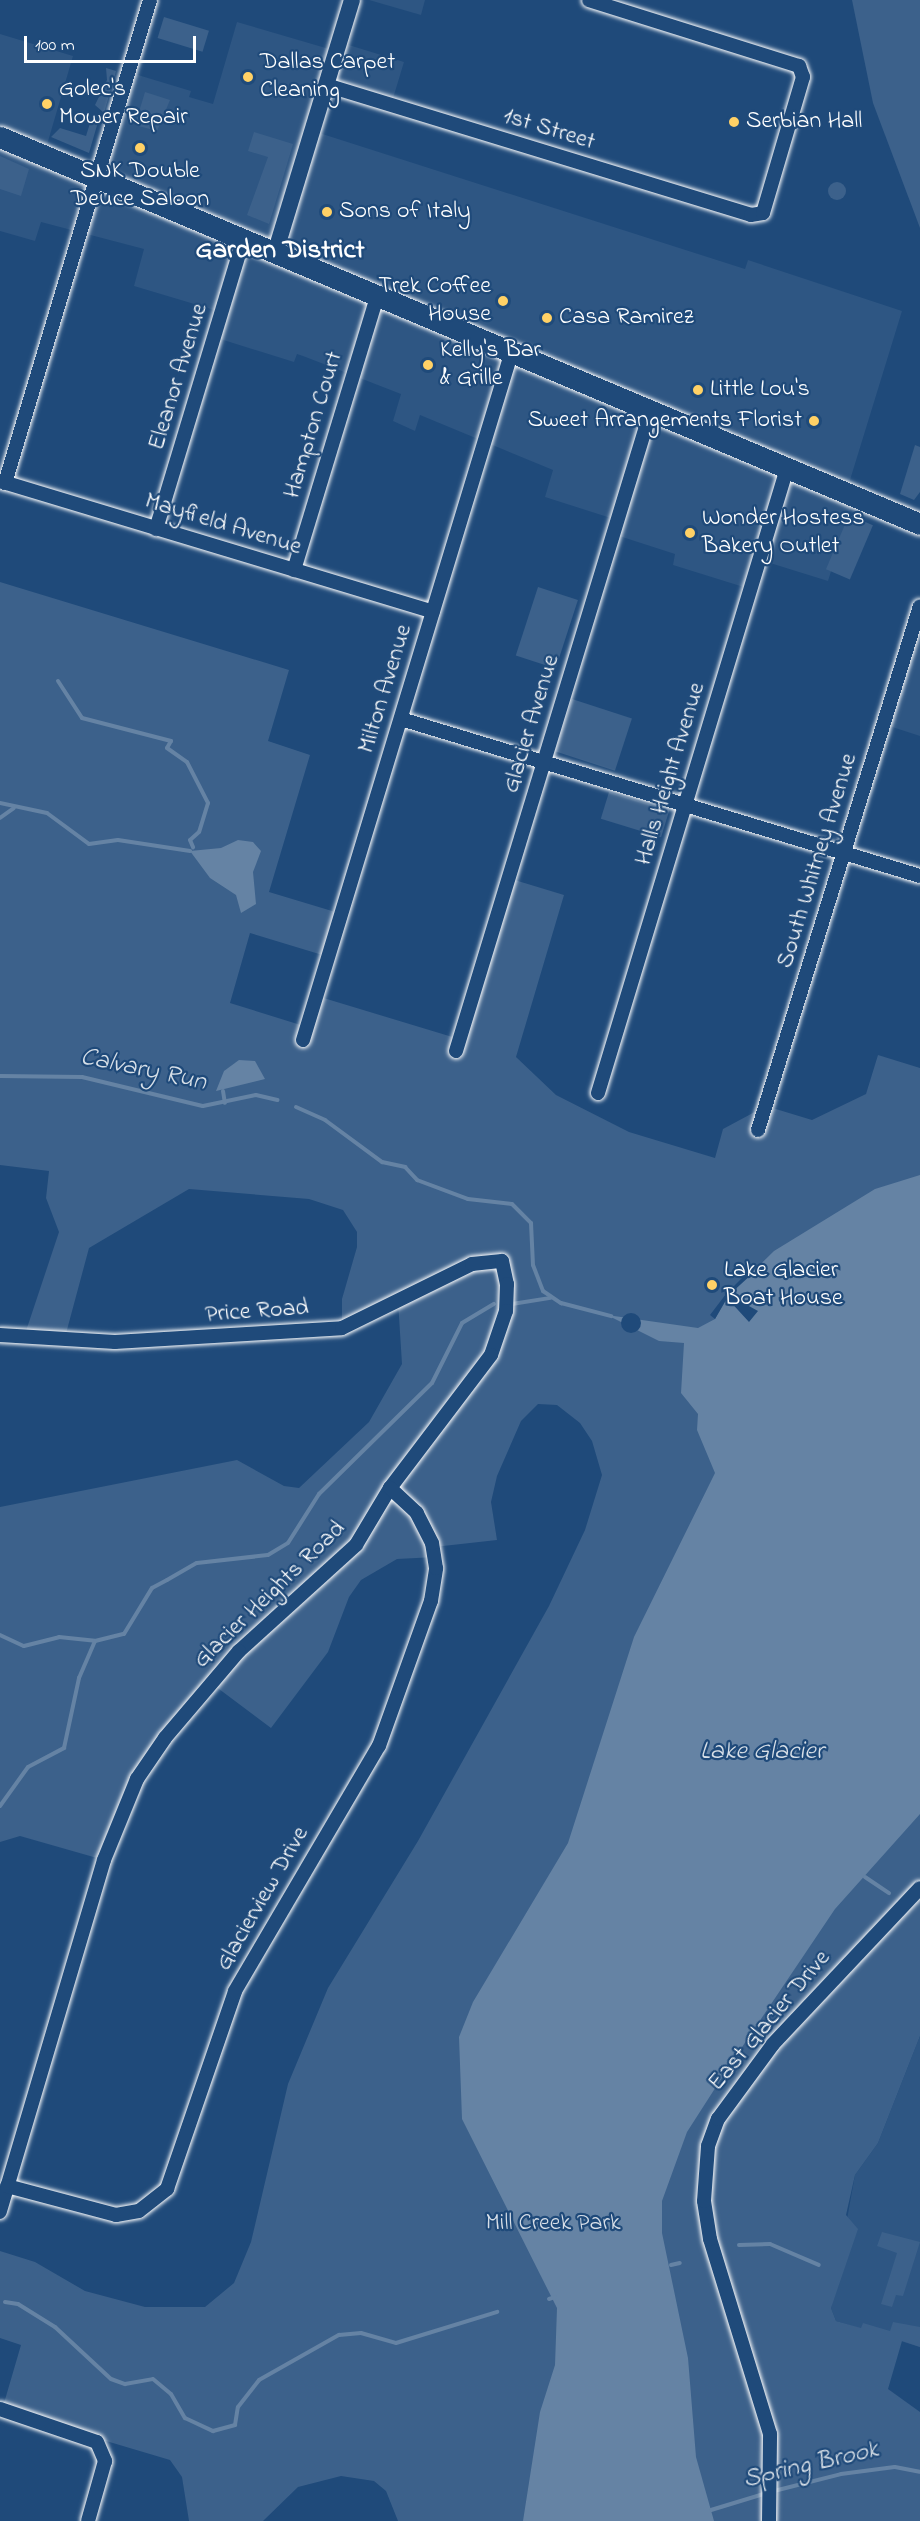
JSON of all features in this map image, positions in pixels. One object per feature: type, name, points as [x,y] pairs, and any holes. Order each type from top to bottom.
[{"type":"main road","points":[[0,137],[276,250],[920,524]]},
{"type":"street","points":[[2,482],[150,0]]},
{"type":"street","points":[[276,250],[352,0]]},
{"type":"street","name":"1st Street","points":[[326,85],[759,215],[802,69],[791,62],[589,0]]},
{"type":"street","name":"Eleanor Avenue","points":[[156,529],[244,237]]},
{"type":"street","name":"Hampton Court","points":[[294,570],[378,293]]},
{"type":"street","name":"Milton Avenue","points":[[303,1040],[512,351]]},
{"type":"street","name":"Glacier Avenue","points":[[456,1051],[651,411]]},
{"type":"street","name":"Halls Height Avenue","points":[[598,1094],[787,468]]},
{"type":"street","name":"Mayfield Avenue","points":[[2,482],[433,612]]},
{"type":"street","name":"South Whitney Avenue","points":[[758,1130],[920,606]]},
{"type":"street","points":[[401,719],[920,876]]},
{"type":"street","name":"Price Road","points":[[0,1335],[115,1342],[342,1328],[366,1320],[451,1270],[502,1261]]},
{"type":"street","name":"Glacier Heights Road","points":[[0,2212],[104,1860],[137,1779],[165,1738],[239,1651],[340,1564],[390,1488],[490,1355],[506,1311],[502,1261]]},
{"type":"street","name":"Glacierview Drive","points":[[8,2186],[116,2215],[140,2211],[167,2189],[235,1991],[379,1746],[431,1600],[436,1568],[432,1543],[417,1513],[390,1488]]},
{"type":"street","name":"East Glacier Drive","points":[[768,2521],[771,2449],[766,2411],[730,2317],[710,2239],[708,2146],[718,2119],[773,2044],[920,1888]]},
{"type":"street","points":[[0,2409],[97,2442],[105,2461],[88,2521]]},
{"type":"shaded area","points":[[369,0],[425,0],[421,15]]},
{"type":"shaded area","points":[[237,22],[336,51],[339,42],[404,62],[391,105],[326,85],[313,131],[745,269],[748,260],[902,311],[846,493],[854,497],[828,581],[760,560],[750,589],[673,565],[675,554],[613,534],[617,520],[545,497],[553,470],[420,415],[415,431],[393,421],[401,394],[297,354],[294,362],[214,337],[221,312],[134,286],[144,249],[41,222],[35,241],[0,231],[0,34],[73,56],[44,155],[96,176],[128,72],[191,91],[189,97],[213,104]]},
{"type":"shaded area","points":[[920,606],[920,736],[883,724]]},
{"type":"shaded area","points":[[920,2036],[920,2347],[836,2321],[831,2308],[855,2175],[878,2143]]},
{"type":"green space","points":[[852,0],[920,0],[920,228],[873,103]]},
{"type":"green space","points":[[164,17],[209,31],[203,52],[158,38]]},
{"type":"green space","points":[[106,68],[116,71],[104,113],[95,105],[107,80]]},
{"type":"green space","points":[[145,92],[170,100],[157,131],[135,125]]},
{"type":"green space","points":[[91,120],[98,122],[89,153],[51,137],[60,128],[86,136]]},
{"type":"green space","points":[[254,132],[293,144],[269,224],[247,215],[268,157],[248,151]]},
{"type":"green space","points":[[0,156],[29,169],[21,196],[0,189]]},
{"type":"green space","points":[[837,182],[843,185],[846,191],[843,197],[837,200],[831,197],[828,191],[831,185]]},
{"type":"green space","points":[[915,445],[920,447],[920,492],[914,500],[900,494]]},
{"type":"green space","points":[[849,515],[873,525],[850,579],[826,569]]},
{"type":"green space","name":"Mill Creek Park","points":[[0,582],[289,670],[268,741],[310,755],[269,892],[342,914],[329,957],[250,933],[230,1003],[307,1027],[317,996],[459,1039],[508,878],[564,895],[516,1057],[556,1095],[629,1132],[715,1158],[723,1129],[766,1106],[812,1120],[866,1094],[878,1055],[920,1068],[920,2036],[878,2143],[855,2175],[846,2215],[858,2229],[831,2308],[836,2321],[861,2328],[863,2323],[890,2331],[893,2322],[920,2327],[920,2347],[902,2341],[888,2389],[920,2412],[920,2521],[398,2521],[386,2491],[374,2481],[341,2476],[298,2487],[263,2521],[189,2521],[182,2477],[170,2460],[2,2410],[21,2345],[0,2338],[0,2251],[35,2262],[85,2291],[145,2307],[205,2307],[234,2283],[251,2242],[288,2084],[328,1988],[418,1841],[549,1606],[585,1530],[602,1475],[592,1441],[580,1423],[557,1405],[538,1404],[521,1421],[497,1476],[491,1502],[497,1540],[434,1547],[436,1557],[397,1559],[361,1580],[349,1597],[328,1652],[271,1728],[211,1683],[165,1738],[104,1860],[20,1836],[0,1842],[0,1507],[237,1460],[284,1486],[299,1488],[369,1422],[402,1364],[398,1301],[342,1328],[342,1299],[357,1247],[357,1232],[343,1210],[309,1199],[189,1189],[89,1248],[64,1341],[24,1337],[59,1232],[46,1198],[49,1171],[0,1165]]},
{"type":"green space","points":[[538,587],[578,600],[556,668],[516,655]]},
{"type":"green space","points":[[572,699],[632,718],[615,771],[555,751]]},
{"type":"green space","points":[[609,792],[669,810],[661,837],[601,819]]},
{"type":"green space","points":[[882,2232],[920,2242],[903,2296],[896,2295],[892,2307],[881,2304],[897,2253],[877,2246]]},
{"type":"water","points":[[238,840],[253,842],[261,851],[253,872],[256,904],[241,913],[236,895],[210,878],[190,851],[221,848]]},
{"type":"water","points":[[239,1060],[255,1061],[265,1079],[216,1091],[224,1071]]},
{"type":"water","name":"Lake Glacier","points":[[920,1175],[920,1814],[835,1909],[730,2065],[687,2132],[662,2201],[662,2233],[688,2358],[696,2457],[714,2521],[523,2521],[540,2412],[555,2365],[557,2308],[462,2119],[459,2037],[473,2002],[568,1843],[634,1637],[715,1473],[697,1430],[698,1414],[681,1393],[684,1343],[659,1341],[607,1315],[698,1328],[715,1319],[729,1295],[774,1251],[875,1189]]},
{"type":"pier","points":[[755,1265],[752,1274],[729,1295],[758,1311],[749,1322],[727,1298],[715,1319],[710,1315],[726,1294]]},
{"type":"pier","points":[[631,1313],[638,1316],[641,1323],[638,1330],[631,1333],[624,1330],[621,1323],[624,1316]]},
{"type":"waterway","points":[[58,681],[82,718],[171,741],[167,748],[187,762],[208,803],[199,832],[190,840],[193,847]]},
{"type":"waterway","points":[[0,803],[47,813],[89,844],[118,840],[190,851]]},
{"type":"waterway","points":[[0,818],[14,808]]},
{"type":"waterway","name":"Calvary Run","points":[[0,1076],[82,1077],[203,1106],[256,1095],[277,1100]]},
{"type":"waterway","points":[[223,1091],[225,1103]]},
{"type":"waterway","name":"Calvary Run","points":[[296,1107],[325,1120],[382,1162],[405,1167],[417,1180],[468,1199],[512,1204],[531,1223],[533,1265],[543,1291],[561,1303],[611,1316]]},
{"type":"waterway","points":[[512,1304],[551,1298]]},
{"type":"waterway","points":[[0,1635],[24,1646],[59,1637],[95,1641],[124,1634],[152,1588],[197,1563],[268,1555],[288,1543],[319,1494],[432,1383],[462,1323],[494,1304]]},
{"type":"waterway","points":[[0,1806],[28,1767],[64,1748],[79,1678],[95,1641]]},
{"type":"waterway","points":[[865,1877],[889,1893]]},
{"type":"waterway","points":[[739,2245],[770,2244],[819,2265]]},
{"type":"waterway","points":[[671,2265],[680,2263]]},
{"type":"waterway","points":[[549,2299],[555,2297]]},
{"type":"waterway","points":[[5,2302],[18,2304],[55,2327],[111,2379],[125,2384],[153,2379],[171,2394],[185,2418],[213,2431],[235,2425],[238,2407],[259,2380],[339,2335],[361,2333],[396,2343],[497,2312]]},
{"type":"waterway","name":"Spring Brook","points":[[774,2491],[841,2474],[895,2467],[920,2472]]},
{"type":"waterway","name":"Spring Brook","points":[[711,2510],[767,2493]]},
{"type":"place","name":"Dallas Carpet Cleaning","points":[[248,77]]},
{"type":"place","name":"Golec's Mower Repair","points":[[47,104]]},
{"type":"place","name":"Serbian Hall","points":[[734,122]]},
{"type":"place","name":"SNK Double Deuce Saloon","points":[[140,148]]},
{"type":"place","name":"Sons of Italy","points":[[327,212]]},
{"type":"place","name":"Trek Coffee House","points":[[503,301]]},
{"type":"place","name":"Casa Ramirez","points":[[547,318]]},
{"type":"place","name":"Kelly's Bar & Grille","points":[[428,365]]},
{"type":"place","name":"Little Lou's","points":[[698,390]]},
{"type":"place","name":"Sweet Arrangements Florist","points":[[814,421]]},
{"type":"place","name":"Wonder Hostess Bakery Outlet","points":[[690,533]]},
{"type":"place","name":"Lake Glacier Boat House","points":[[712,1285]]},
{"type":"district","name":"Garden District","points":[[280,251]]}]
